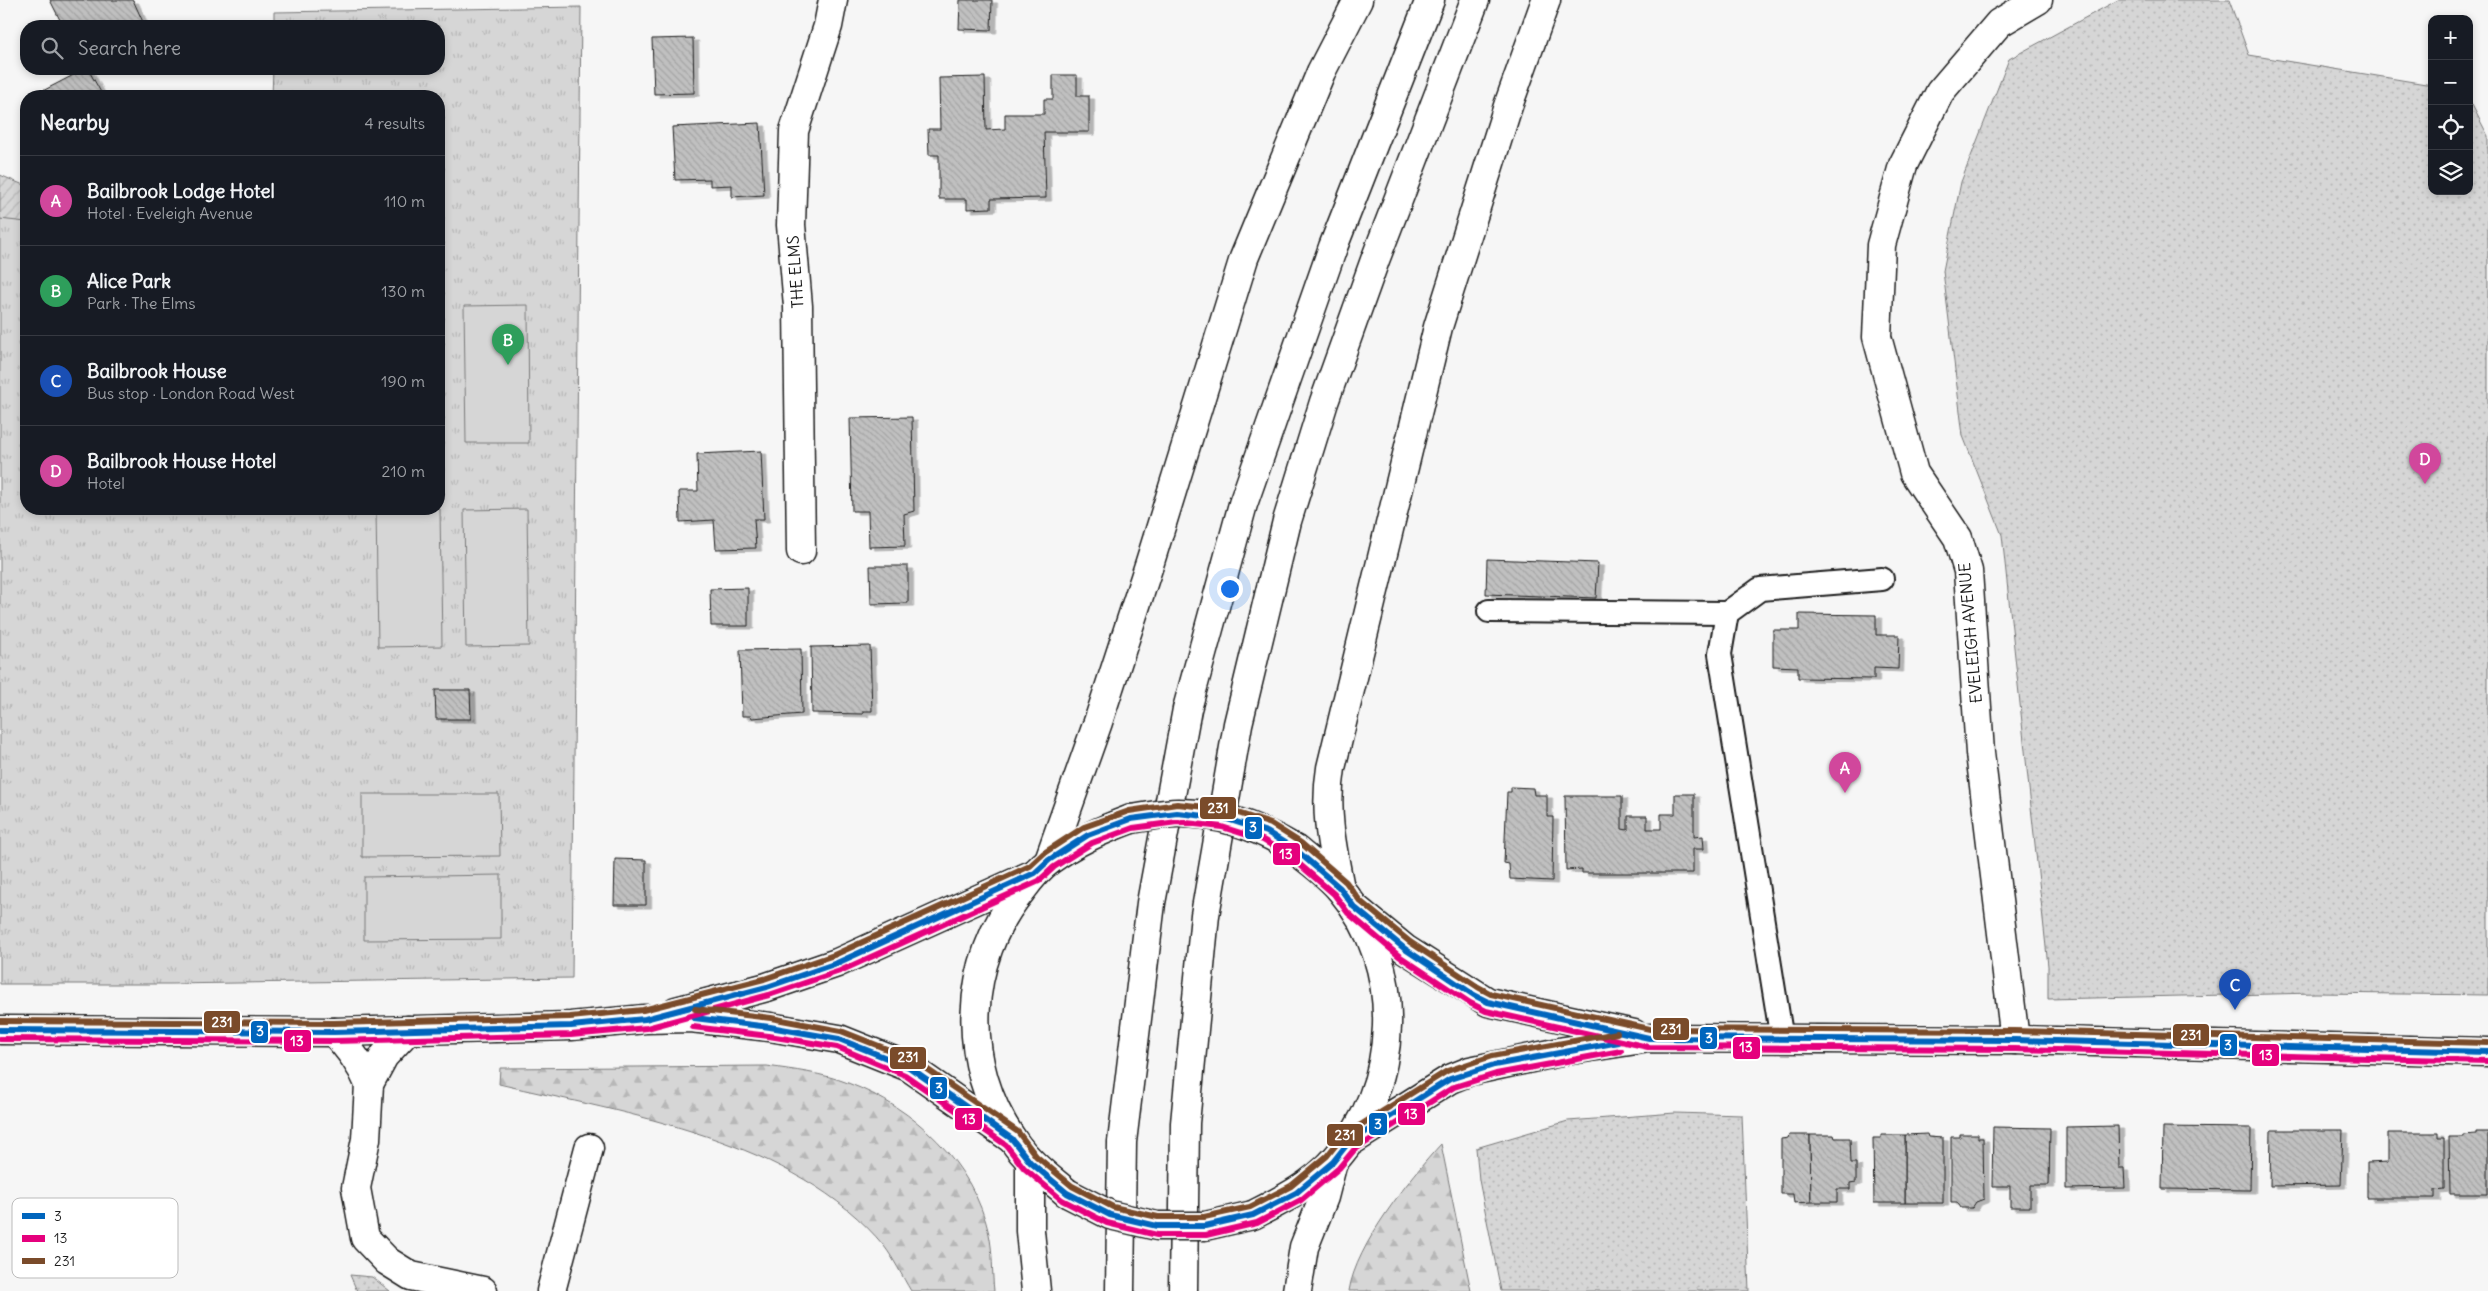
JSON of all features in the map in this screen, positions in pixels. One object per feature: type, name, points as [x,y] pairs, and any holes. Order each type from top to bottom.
[{"type":"main road","name":"THE ELMS","points":[[801,551],[798,306],[791,225],[794,131],[828,26],[833,0]]},
{"type":"main road","points":[[1358,0],[1321,72],[1244,258],[1150,562],[1098,722],[1042,867],[1009,906],[989,942],[977,990],[974,1022],[979,1064],[992,1103],[1012,1139],[1030,1162],[1067,1193],[1110,1215],[1157,1226],[1205,1226],[1253,1215],[1296,1193],[1341,1152],[1450,1079],[1470,1071],[1565,1050],[1649,1038],[2015,1040],[2488,1052]]},
{"type":"main road","points":[[1120,1291],[1122,1142],[1152,903],[1187,709],[1243,504],[1333,248],[1430,0]]},
{"type":"main road","points":[[1183,1291],[1186,1113],[1205,915],[1238,724],[1287,521],[1324,402],[1375,260],[1475,0]]},
{"type":"main road","points":[[1297,1291],[1304,1247],[1341,1152],[1373,1099],[1386,1051],[1388,1001],[1377,952],[1347,898],[1328,828],[1328,789],[1331,768],[1438,327],[1508,106],[1546,0]]},
{"type":"main road","name":"EVELEIGH AVENUE","points":[[2015,1040],[1980,754],[1968,571],[1958,538],[1914,474],[1878,336],[1881,246],[1903,165],[1940,92],[1999,24],[2038,0]]},
{"type":"main road","points":[[645,1019],[767,987],[837,963],[1042,867],[1088,836],[1131,820],[1177,813],[1224,818],[1267,832],[1296,850],[1405,949],[1488,1002],[1649,1038]]},
{"type":"main road","points":[[0,1030],[334,1032],[571,1026],[645,1019],[701,1019],[770,1027],[839,1039],[909,1067],[1012,1139]]},
{"type":"main road","points":[[408,1030],[384,1056],[369,1084],[366,1139],[356,1188],[365,1238],[387,1261],[411,1276],[483,1291]]},
{"type":"main road","points":[[334,1032],[351,1050],[369,1084]]},
{"type":"main road","points":[[551,1291],[589,1148]]},
{"type":"main road","points":[[1030,1162],[1030,1231],[1036,1291]]},
{"type":"lane","points":[[1489,611],[1727,614],[1760,589],[1882,579]]},
{"type":"lane","points":[[1727,614],[1720,654],[1782,1040]]},
{"type":"green space","points":[[2118,0],[2229,0],[2249,55],[2428,84],[2428,195],[2473,195],[2473,107],[2488,136],[2488,995],[2316,993],[2048,999],[2048,966],[2002,535],[1963,436],[1943,271],[1961,182],[2009,59]]},
{"type":"green space","points":[[581,7],[572,978],[170,984],[0,984],[0,219],[20,221],[20,515],[445,515],[445,90],[272,90],[273,75],[445,75],[445,20],[274,20],[274,12]]},
{"type":"green space","points":[[0,175],[20,183],[20,221],[0,219]]},
{"type":"green space","points":[[528,305],[529,443],[466,443],[464,306]]},
{"type":"green space","points":[[527,509],[529,646],[466,647],[464,510]]},
{"type":"green space","points":[[376,515],[440,515],[442,646],[378,647]]},
{"type":"green space","points":[[362,794],[499,794],[500,856],[362,857]]},
{"type":"green space","points":[[501,875],[501,939],[364,940],[364,877]]},
{"type":"green space","points":[[767,1066],[808,1072],[848,1083],[896,1107],[938,1141],[970,1184],[981,1208],[989,1234],[994,1291],[911,1291],[884,1246],[847,1210],[805,1180],[757,1156],[706,1136],[654,1120],[499,1084],[500,1068]]},
{"type":"green space","points":[[1675,1113],[1742,1115],[1749,1291],[1501,1291],[1479,1180],[1476,1148],[1568,1121]]},
{"type":"green space","points":[[1441,1144],[1471,1291],[1349,1291],[1362,1253],[1373,1233],[1400,1193]]},
{"type":"green space","points":[[350,1275],[372,1277],[390,1291],[357,1291]]},
{"type":"building","points":[[50,0],[133,0],[142,20],[60,20]]},
{"type":"building","points":[[960,0],[992,0],[991,30],[959,29]]},
{"type":"building","points":[[693,38],[694,93],[654,94],[652,39]]},
{"type":"building","points":[[73,75],[91,75],[100,90],[45,90]]},
{"type":"building","points":[[1053,75],[1077,75],[1077,96],[1089,96],[1089,132],[1044,132],[1046,198],[991,199],[991,208],[967,209],[967,199],[939,199],[939,155],[929,155],[928,129],[940,129],[939,78],[985,77],[986,130],[1005,129],[1005,114],[1044,114],[1044,99],[1053,99]]},
{"type":"building","points":[[760,123],[764,195],[732,197],[732,185],[710,186],[710,179],[675,180],[672,127]]},
{"type":"building","points":[[912,417],[914,511],[904,514],[905,546],[869,547],[868,511],[852,511],[850,418]]},
{"type":"building","points":[[761,451],[764,519],[754,519],[756,548],[716,549],[714,520],[680,522],[679,491],[698,491],[697,454]]},
{"type":"building","points":[[1487,559],[1598,563],[1596,598],[1486,594]]},
{"type":"building","points":[[870,566],[908,566],[908,603],[871,604]]},
{"type":"building","points":[[748,588],[748,626],[711,626],[710,589]]},
{"type":"building","points":[[1799,614],[1876,615],[1876,635],[1899,635],[1898,669],[1874,668],[1874,679],[1798,678],[1798,667],[1773,666],[1773,630],[1799,630]]},
{"type":"building","points":[[870,646],[872,711],[863,711],[863,714],[812,713],[811,647]]},
{"type":"building","points":[[801,649],[802,714],[752,718],[751,716],[742,716],[740,650]]},
{"type":"building","points":[[435,690],[470,690],[471,719],[436,719]]},
{"type":"building","points":[[1511,787],[1533,788],[1534,795],[1547,795],[1547,817],[1553,817],[1552,881],[1510,879],[1509,864],[1504,863],[1507,792],[1511,792]]},
{"type":"building","points":[[1675,794],[1694,794],[1694,837],[1703,836],[1704,849],[1693,849],[1693,873],[1582,873],[1582,869],[1566,870],[1565,796],[1622,796],[1622,829],[1628,830],[1628,816],[1647,816],[1647,829],[1661,829],[1661,814],[1675,814]]},
{"type":"building","points":[[615,859],[646,860],[646,905],[614,905]]},
{"type":"building","points":[[2118,1126],[2119,1168],[2124,1168],[2125,1188],[2066,1189],[2066,1127]]},
{"type":"building","points":[[1993,1127],[2050,1128],[2049,1185],[2030,1185],[2030,1207],[2010,1207],[2010,1186],[1992,1186]]},
{"type":"building","points":[[2163,1127],[2251,1128],[2250,1190],[2162,1189]]},
{"type":"building","points":[[2271,1130],[2343,1130],[2341,1185],[2270,1186]]},
{"type":"building","points":[[2476,1132],[2488,1132],[2488,1194],[2450,1194],[2449,1137],[2463,1137],[2463,1135],[2476,1134]]},
{"type":"building","points":[[2388,1133],[2438,1133],[2438,1138],[2444,1138],[2444,1189],[2435,1190],[2435,1198],[2367,1198],[2367,1163],[2388,1162]]},
{"type":"building","points":[[1927,1134],[1928,1137],[1943,1138],[1943,1203],[1905,1203],[1905,1135]]},
{"type":"building","points":[[1960,1134],[1978,1134],[1978,1138],[1983,1138],[1984,1199],[1976,1202],[1972,1208],[1961,1208],[1957,1202],[1951,1202],[1951,1137],[1960,1137]]},
{"type":"building","points":[[1789,1135],[1810,1135],[1811,1202],[1794,1203],[1793,1194],[1781,1194],[1781,1139],[1788,1138]]},
{"type":"building","points":[[1810,1135],[1834,1135],[1835,1138],[1850,1138],[1851,1163],[1856,1163],[1856,1182],[1850,1183],[1850,1189],[1837,1189],[1837,1202],[1811,1202]]},
{"type":"building","points":[[1881,1135],[1905,1135],[1905,1203],[1874,1203],[1873,1138],[1881,1138]]},
{"type":"transit line","name":"231","points":[[0,1021],[334,1023],[570,1017],[643,1010],[764,979],[834,955],[1030,866],[1044,853],[1084,827],[1129,811],[1177,804],[1226,809],[1271,824],[1301,843],[1346,882],[1360,901],[1410,942],[1491,994],[1650,1029],[2015,1031],[2488,1043]]},
{"type":"transit line","name":"3","points":[[0,1030],[334,1032],[571,1026],[645,1019],[767,987],[837,963],[1035,873],[1049,860],[1088,835],[1131,819],[1177,813],[1224,818],[1267,832],[1296,850],[1340,888],[1354,907],[1405,949],[1474,995],[1488,1002],[1649,1038],[2015,1040],[2488,1052]]},
{"type":"transit line","name":"13","points":[[0,1039],[334,1041],[571,1035],[647,1028],[769,995],[840,971],[1039,881],[1054,867],[1092,843],[1133,828],[1177,822],[1222,827],[1263,840],[1291,857],[1334,894],[1348,913],[1399,956],[1470,1003],[1486,1011],[1648,1047],[2015,1049],[2488,1061]]},
{"type":"transit line","name":"231","points":[[695,1009],[771,1018],[841,1031],[912,1059],[1018,1132],[1036,1156],[1072,1186],[1113,1207],[1158,1217],[1204,1217],[1250,1207],[1291,1186],[1327,1156],[1343,1136],[1447,1071],[1492,1056],[1617,1033]]},
{"type":"transit line","name":"3","points":[[694,1018],[770,1027],[839,1039],[909,1067],[1012,1139],[1030,1162],[1067,1193],[1110,1215],[1157,1226],[1205,1226],[1253,1215],[1296,1193],[1333,1162],[1348,1143],[1450,1079],[1494,1065],[1619,1042]]},
{"type":"transit line","name":"13","points":[[693,1027],[769,1036],[837,1047],[905,1075],[1006,1145],[1024,1168],[1062,1200],[1107,1223],[1157,1235],[1206,1235],[1257,1223],[1301,1200],[1339,1168],[1354,1150],[1454,1087],[1496,1074],[1621,1051]]},
{"type":"place","name":"Alice Park","points":[[508,365]]},
{"type":"place","name":"Bailbrook House Hotel","points":[[2425,484]]},
{"type":"place","name":"Bailbrook Lodge Hotel","points":[[1845,793]]},
{"type":"place","name":"Bailbrook House","points":[[2235,1010]]}]
